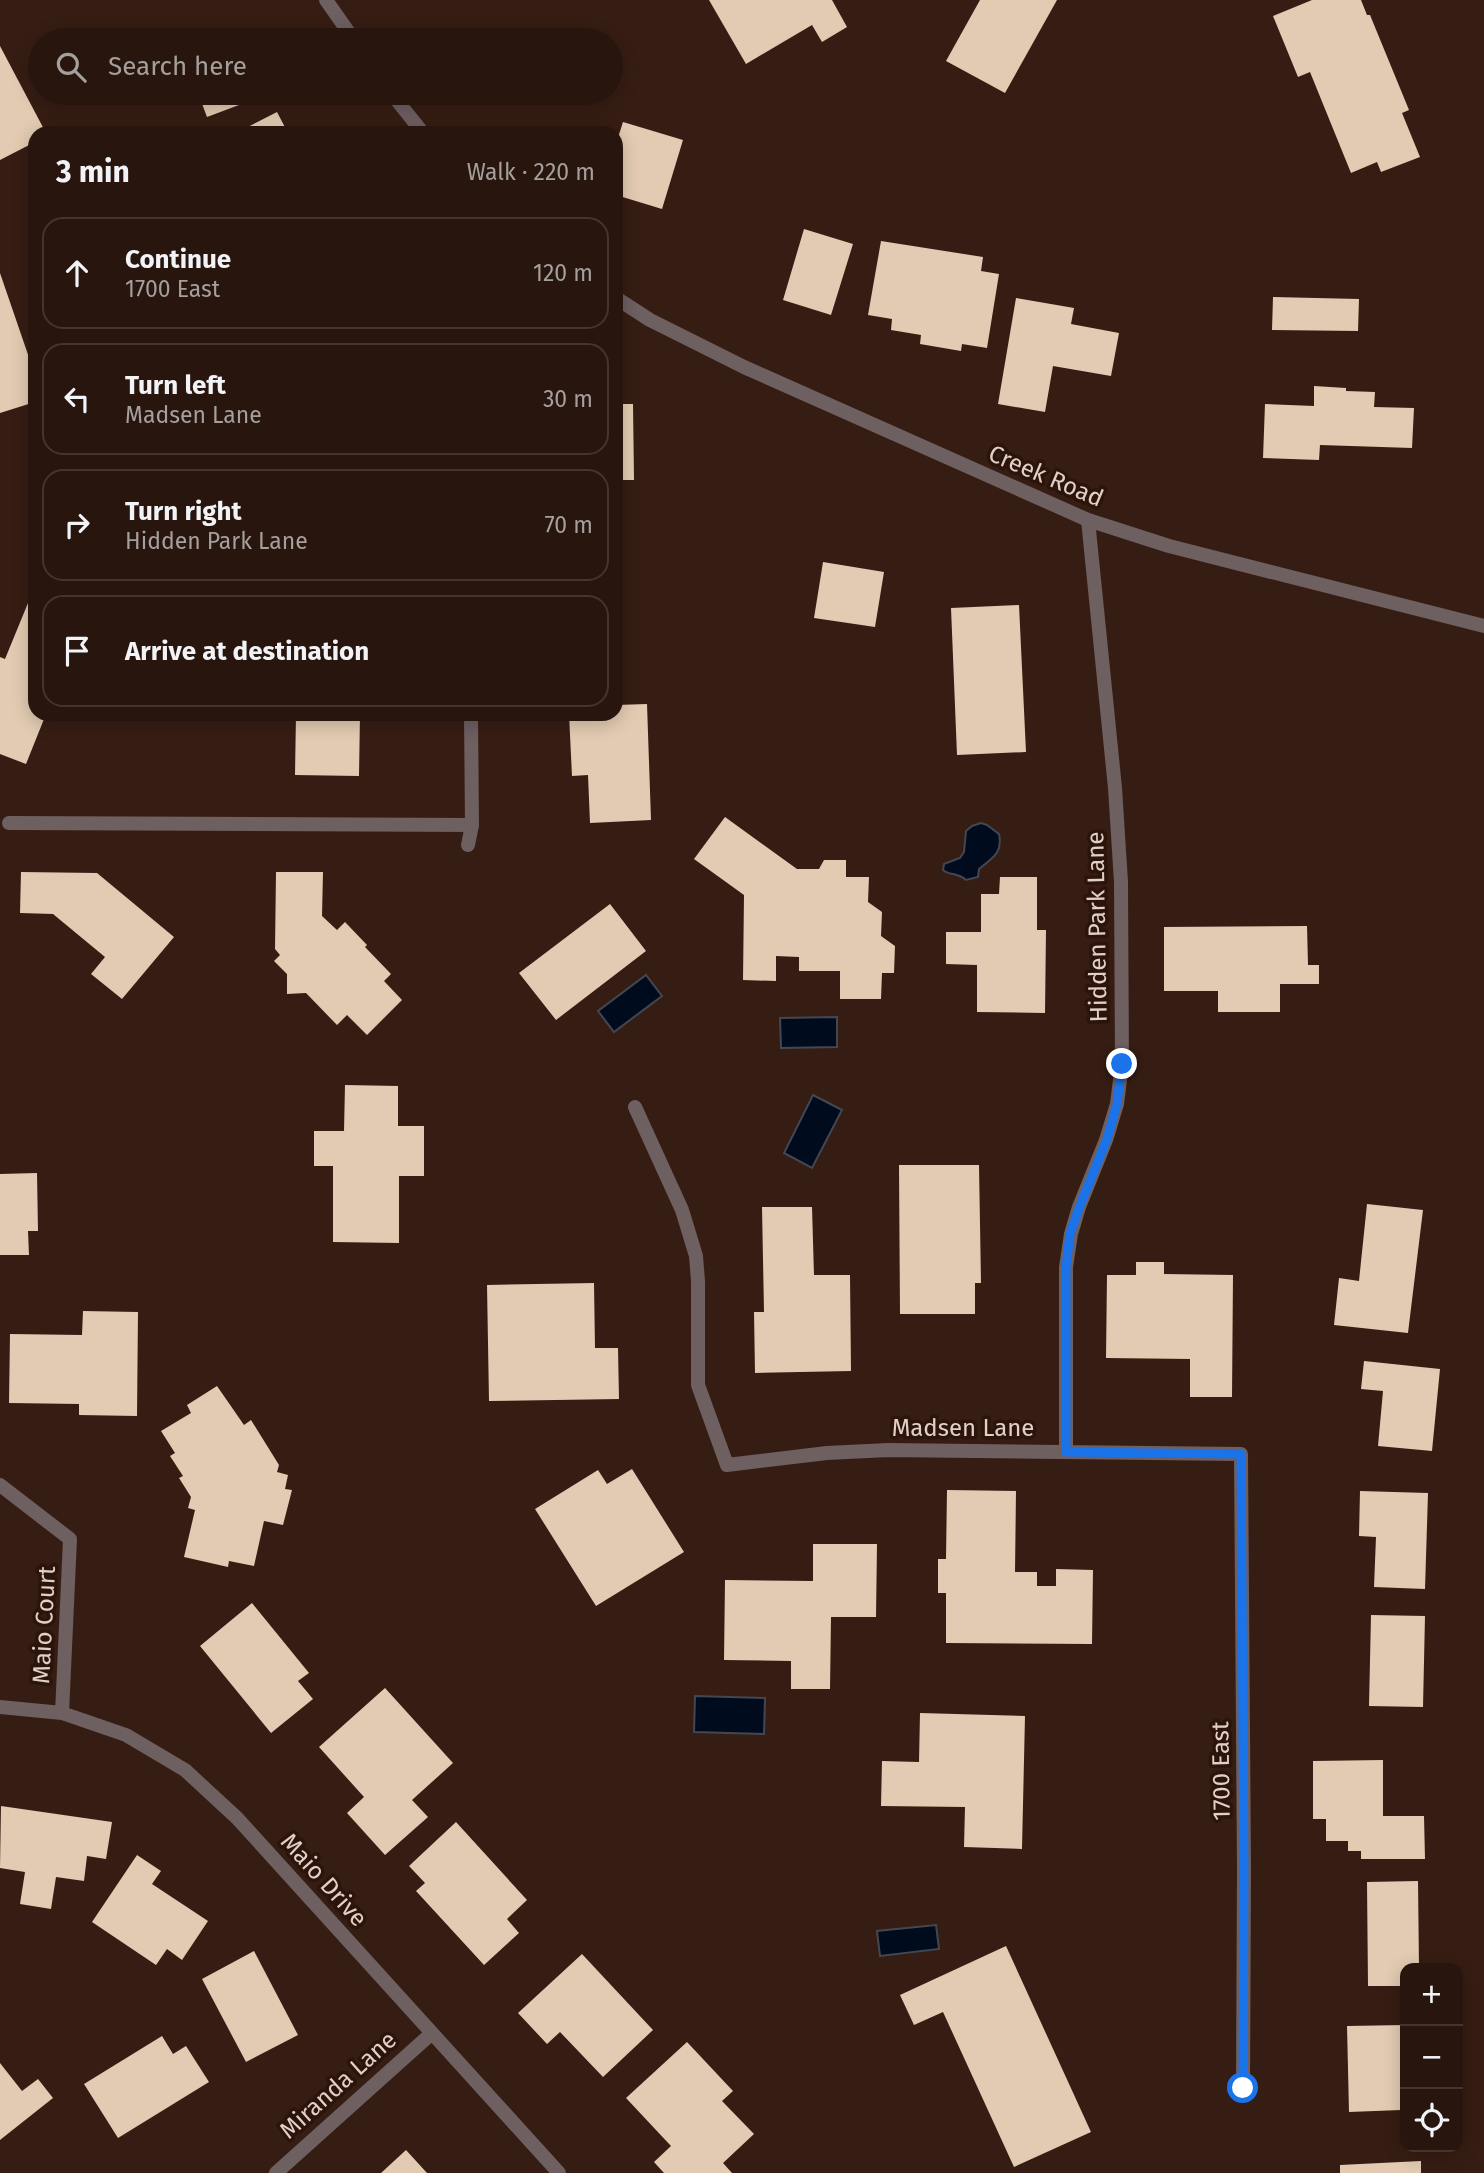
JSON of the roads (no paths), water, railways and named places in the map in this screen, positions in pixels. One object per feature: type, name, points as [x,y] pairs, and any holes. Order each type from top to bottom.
[{"type":"street","points":[[326,0],[346,28]]},
{"type":"street","points":[[401,105],[417,126]]},
{"type":"street","name":"Creek Road","points":[[623,303],[650,320],[744,367],[1088,520],[1169,546],[1484,626]]},
{"type":"street","name":"Hidden Park Lane","points":[[1066,1452],[1067,1256],[1070,1234],[1107,1139],[1117,1104],[1122,1064],[1121,883],[1115,788],[1088,520]]},
{"type":"street","points":[[468,845],[472,825],[471,721]]},
{"type":"street","points":[[9,823],[472,825]]},
{"type":"street","name":"Madsen Lane","points":[[635,1107],[682,1210],[696,1256],[698,1385],[727,1465],[827,1453],[888,1450],[1241,1454]]},
{"type":"street","name":"1700 East","points":[[1241,1454],[1243,2088]]},
{"type":"street","name":"Maio Court","points":[[0,1485],[70,1539],[62,1713]]},
{"type":"street","name":"Maio Drive","points":[[0,1707],[62,1713],[126,1735],[185,1770],[237,1818],[559,2173]]},
{"type":"street","name":"Miranda Lane","points":[[276,2173],[432,2033]]},
{"type":"water","points":[[981,823],[999,834],[1000,841],[998,851],[979,869],[978,877],[966,880],[943,870],[944,864],[960,858],[964,852],[966,831]]},
{"type":"water","points":[[646,975],[662,996],[614,1032],[598,1011]]},
{"type":"water","points":[[837,1017],[837,1047],[781,1048],[780,1018]]},
{"type":"water","points":[[813,1095],[842,1110],[812,1168],[784,1153]]},
{"type":"water","points":[[695,1696],[765,1698],[764,1734],[694,1732]]},
{"type":"water","points":[[936,1925],[939,1949],[880,1956],[877,1931]]}]
